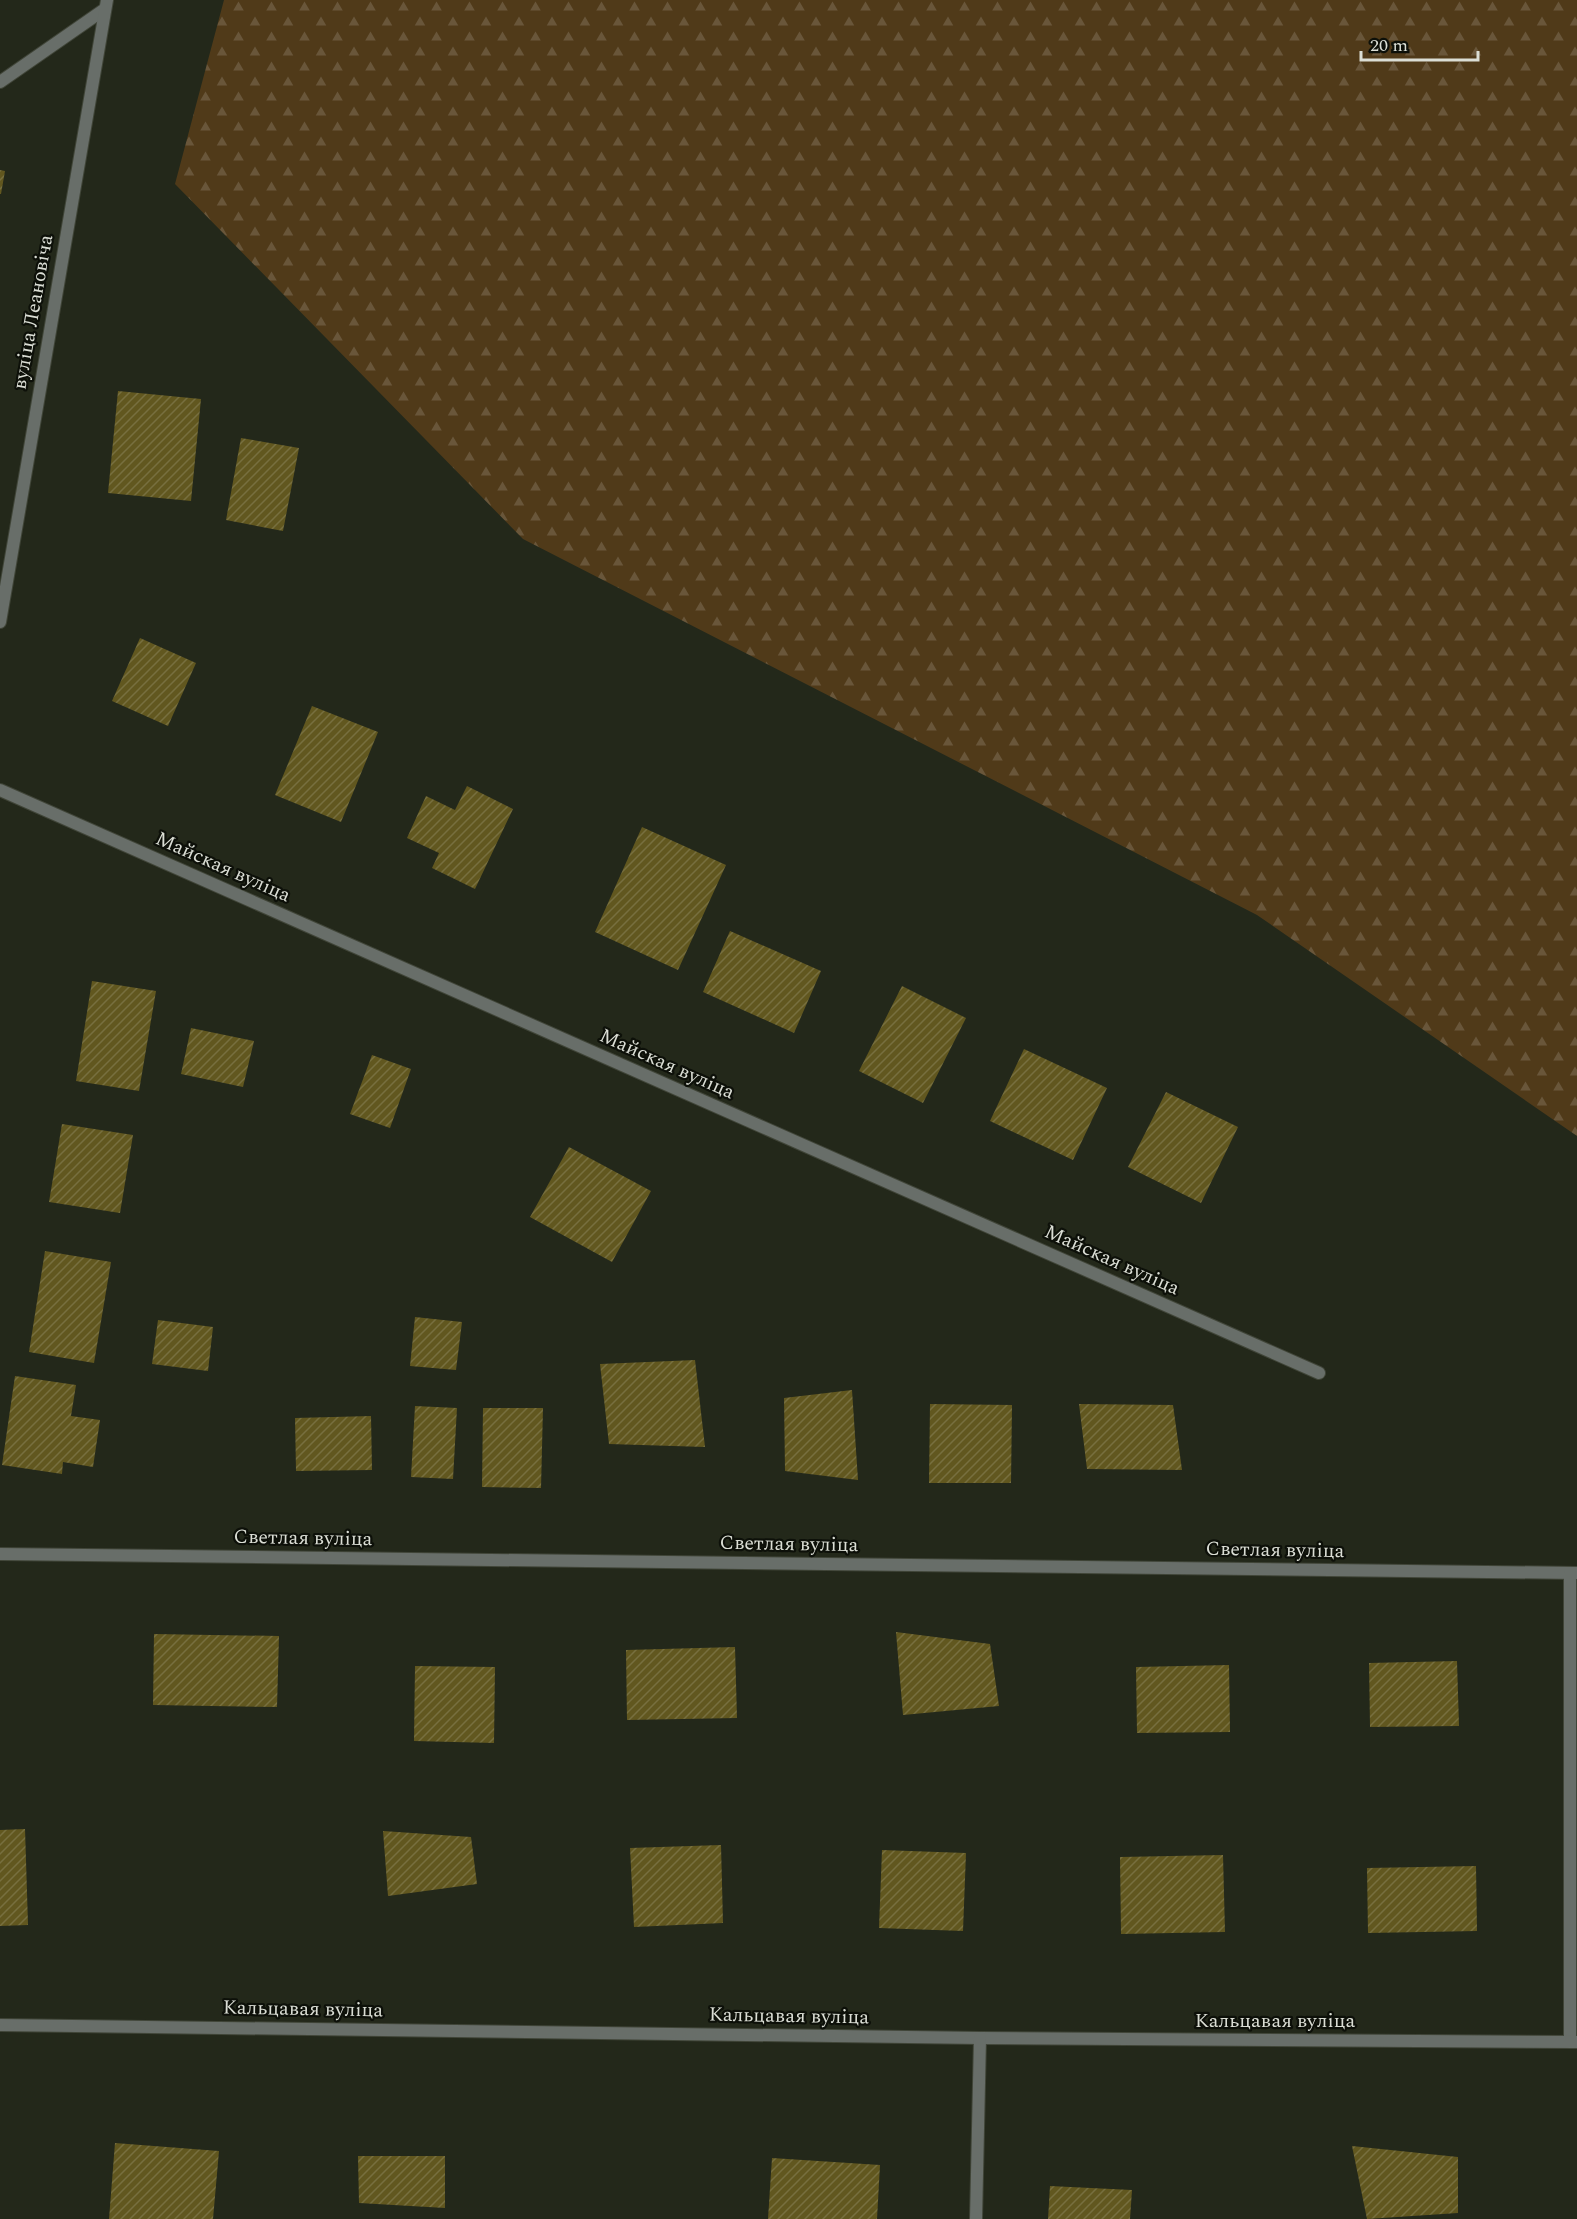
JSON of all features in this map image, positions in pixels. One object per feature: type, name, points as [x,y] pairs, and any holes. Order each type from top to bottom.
[{"type":"street","points":[[0,82],[106,4]]},
{"type":"street","name":"вуліца Леановіча","points":[[0,622],[106,4]]},
{"type":"street","name":"Майская вуліца","points":[[0,790],[1319,1373]]},
{"type":"street","name":"Светлая вуліца","points":[[0,1554],[1574,1573]]},
{"type":"street","points":[[1574,1573],[1574,2042]]},
{"type":"street","name":"Кальцавая вуліца","points":[[0,2025],[980,2038],[1574,2042]]},
{"type":"street","points":[[976,2219],[980,2038]]},
{"type":"green space","points":[[224,0],[1577,0],[1577,1136],[1257,915],[523,539],[175,184]]},
{"type":"building","points":[[0,170],[5,171],[1,194],[0,194]]},
{"type":"building","points":[[118,391],[201,399],[191,501],[108,493]]},
{"type":"building","points":[[241,438],[299,448],[283,531],[226,520]]},
{"type":"building","points":[[140,638],[196,663],[168,726],[112,701]]},
{"type":"building","points":[[312,706],[378,732],[341,822],[275,795]]},
{"type":"building","points":[[467,786],[513,809],[475,889],[432,868],[439,853],[407,838],[426,796],[455,810]]},
{"type":"building","points":[[642,827],[726,865],[678,970],[595,932]]},
{"type":"building","points":[[730,931],[821,971],[794,1033],[703,992]]},
{"type":"building","points":[[92,981],[156,991],[139,1091],[76,1081]]},
{"type":"building","points":[[902,986],[966,1018],[923,1103],[859,1071]]},
{"type":"building","points":[[191,1028],[254,1041],[243,1087],[181,1074]]},
{"type":"building","points":[[1024,1049],[1107,1088],[1073,1160],[990,1121]]},
{"type":"building","points":[[372,1055],[411,1069],[390,1128],[350,1114]]},
{"type":"building","points":[[1166,1092],[1238,1127],[1201,1203],[1128,1167]]},
{"type":"building","points":[[62,1124],[133,1135],[120,1213],[49,1202]]},
{"type":"building","points":[[569,1147],[651,1191],[612,1262],[530,1217]]},
{"type":"building","points":[[45,1251],[111,1262],[94,1363],[29,1352]]},
{"type":"building","points":[[415,1317],[462,1322],[456,1370],[410,1366]]},
{"type":"building","points":[[158,1320],[213,1327],[208,1371],[152,1364]]},
{"type":"building","points":[[695,1360],[705,1447],[609,1444],[600,1364]]},
{"type":"building","points":[[15,1376],[76,1385],[71,1416],[100,1420],[93,1467],[63,1462],[62,1474],[2,1465]]},
{"type":"building","points":[[852,1390],[858,1480],[785,1471],[784,1398]]},
{"type":"building","points":[[930,1404],[1012,1405],[1011,1483],[929,1483]]},
{"type":"building","points":[[1079,1404],[1173,1405],[1182,1470],[1087,1469]]},
{"type":"building","points":[[415,1406],[457,1408],[453,1479],[411,1477]]},
{"type":"building","points":[[483,1408],[543,1408],[541,1488],[482,1487]]},
{"type":"building","points":[[371,1416],[372,1470],[296,1471],[295,1418]]},
{"type":"building","points":[[896,1632],[990,1644],[999,1706],[903,1715]]},
{"type":"building","points":[[154,1634],[279,1636],[277,1707],[153,1705]]},
{"type":"building","points":[[735,1647],[737,1718],[627,1720],[626,1650]]},
{"type":"building","points":[[1457,1661],[1459,1726],[1370,1727],[1369,1663]]},
{"type":"building","points":[[1229,1665],[1230,1732],[1137,1733],[1136,1667]]},
{"type":"building","points":[[415,1666],[495,1667],[494,1743],[414,1741]]},
{"type":"building","points":[[25,1829],[28,1925],[0,1926],[0,1830]]},
{"type":"building","points":[[383,1831],[471,1837],[477,1884],[388,1896]]},
{"type":"building","points":[[721,1845],[723,1923],[634,1927],[630,1848]]},
{"type":"building","points":[[882,1850],[966,1853],[963,1931],[879,1928]]},
{"type":"building","points":[[1223,1855],[1225,1932],[1121,1934],[1120,1857]]},
{"type":"building","points":[[1476,1866],[1477,1931],[1368,1933],[1367,1868]]},
{"type":"building","points":[[115,2143],[219,2151],[213,2219],[109,2219]]},
{"type":"building","points":[[1352,2146],[1458,2157],[1458,2213],[1367,2219]]},
{"type":"building","points":[[358,2156],[445,2156],[445,2208],[359,2203]]},
{"type":"building","points":[[772,2158],[880,2165],[877,2219],[768,2219]]},
{"type":"building","points":[[1050,2186],[1132,2190],[1130,2219],[1048,2219]]}]
